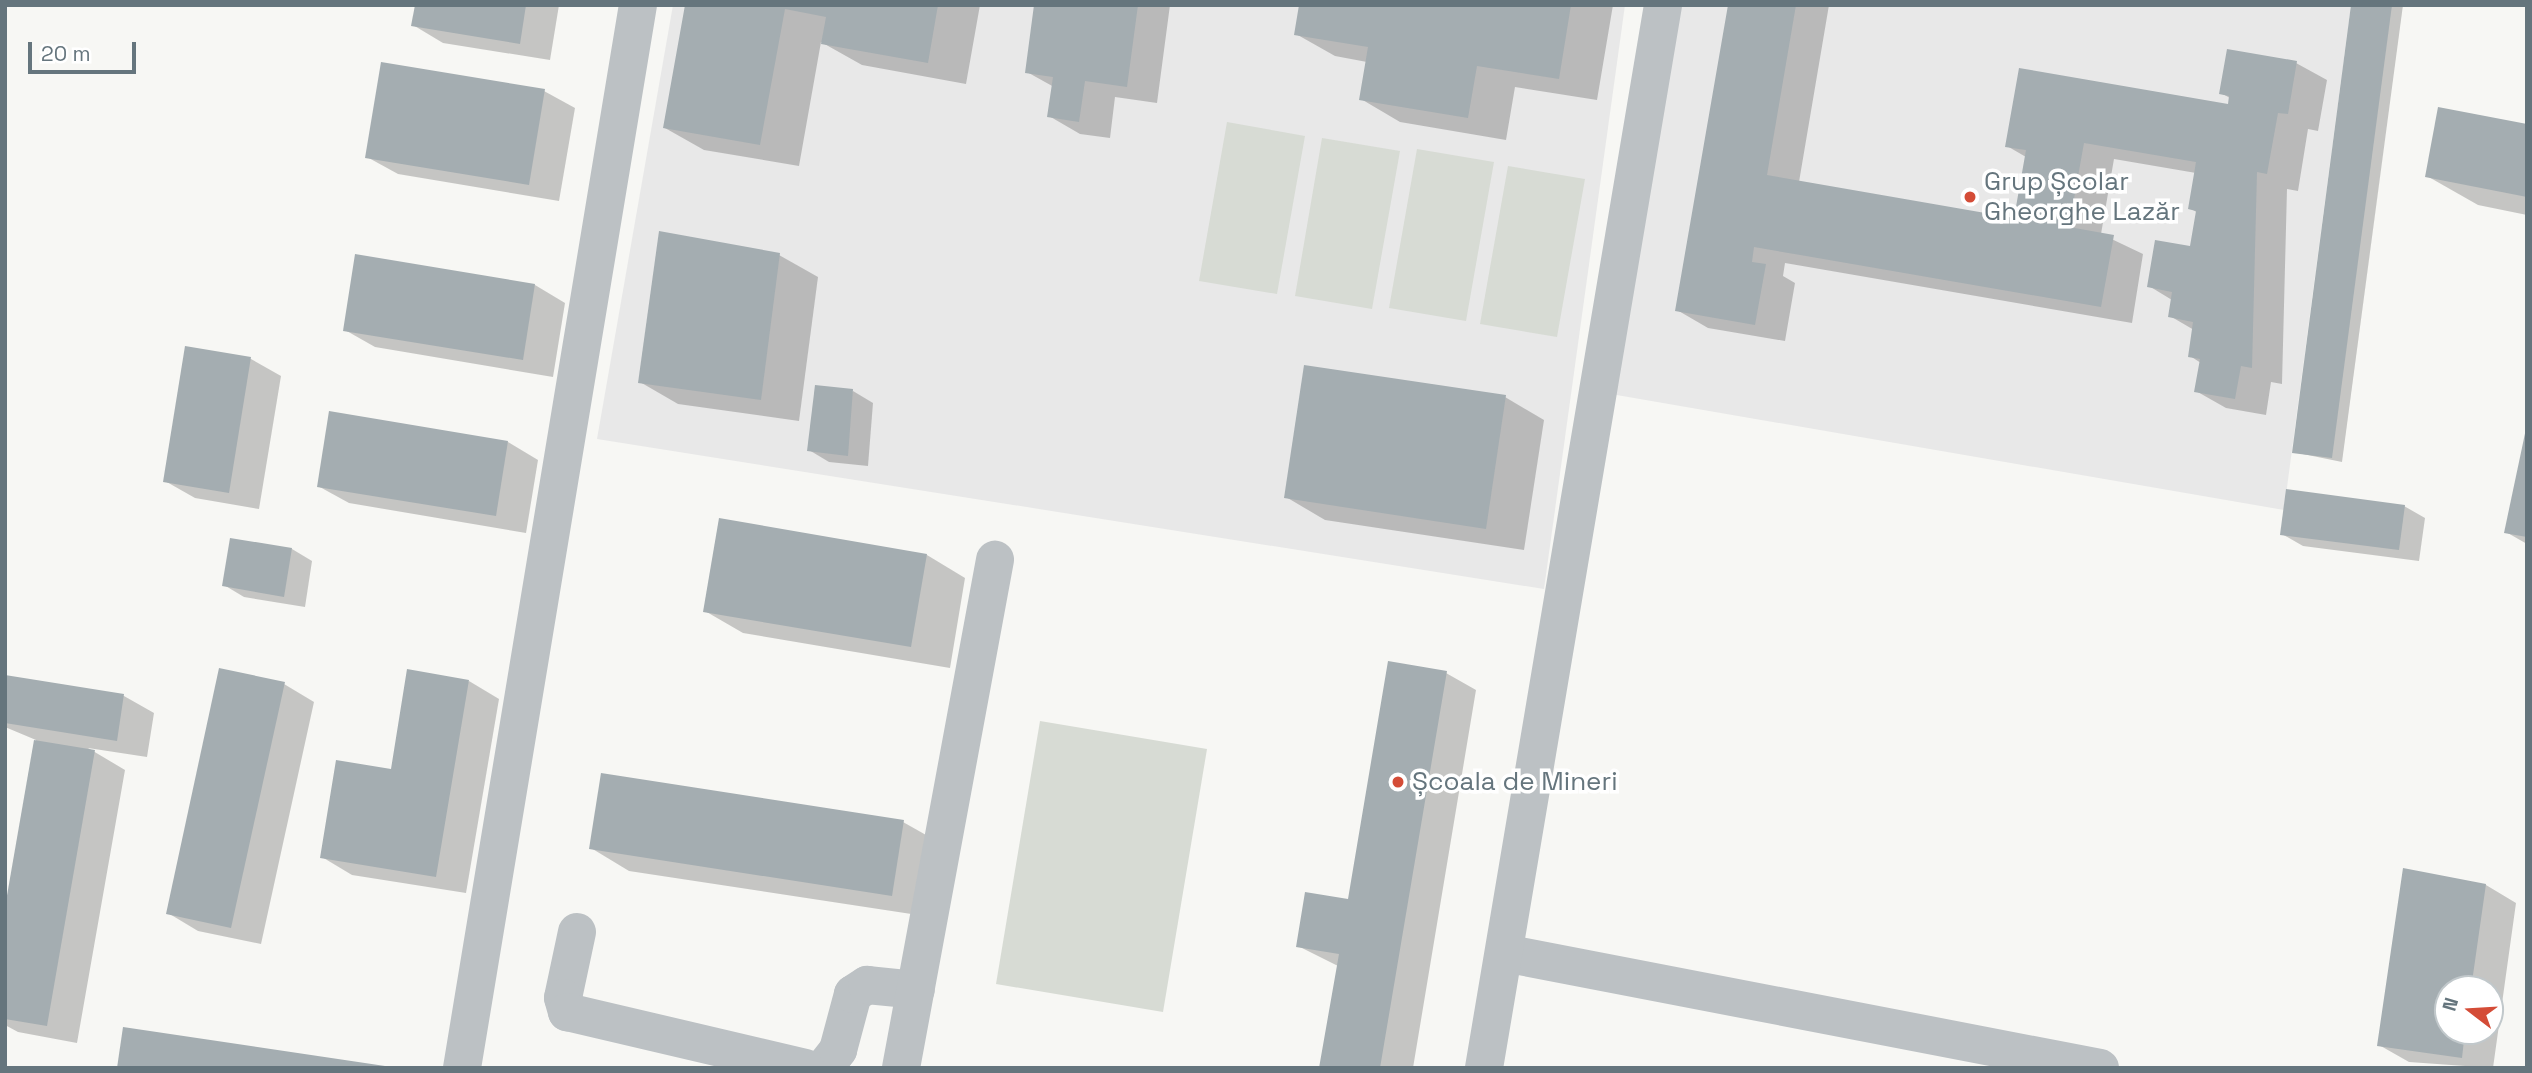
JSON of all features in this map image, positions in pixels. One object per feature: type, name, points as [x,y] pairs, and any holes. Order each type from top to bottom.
[{"type":"lane","points":[[462,1068],[638,5]]},
{"type":"lane","points":[[1484,1068],[1663,5]]},
{"type":"lane","points":[[901,1068],[995,560]]},
{"type":"lane","points":[[577,932],[563,998],[567,1012],[806,1068]]},
{"type":"lane","points":[[1504,953],[2100,1068]]},
{"type":"lane","points":[[824,1068],[838,1050],[853,993],[867,985],[916,990]]},
{"type":"shaded area","points":[[673,5],[1625,5],[1544,589],[597,439]]},
{"type":"shaded area","name":"Grup Școlar Gheorghe Lazăr","points":[[1645,5],[2351,5],[2284,510],[1582,389]]},
{"type":"shaded area","points":[[1227,122],[1305,136],[1277,294],[1199,281]]},
{"type":"shaded area","points":[[1322,138],[1400,151],[1372,309],[1295,296]]},
{"type":"shaded area","points":[[1417,149],[1494,162],[1466,321],[1389,308]]},
{"type":"shaded area","points":[[1508,166],[1585,179],[1557,337],[1480,324]]},
{"type":"shaded area","points":[[1040,721],[1207,749],[1163,1012],[996,984]]},
{"type":"building","points":[[415,5],[526,5],[520,44],[411,26]]},
{"type":"building","points":[[685,5],[938,5],[928,63],[821,44],[826,17],[785,9],[760,145],[663,128]]},
{"type":"building","points":[[1034,5],[1138,5],[1127,87],[1085,81],[1079,122],[1047,117],[1053,77],[1025,73]]},
{"type":"building","points":[[1299,5],[1571,5],[1559,79],[1477,66],[1468,118],[1359,100],[1368,47],[1294,35]]},
{"type":"building","points":[[1728,5],[1796,5],[1767,175],[2014,218],[2026,150],[2005,147],[2019,68],[2228,104],[2229,96],[2219,94],[2227,49],[2297,61],[2288,114],[2278,113],[2267,174],[2257,172],[2252,368],[2241,366],[2235,399],[2194,392],[2200,359],[2188,357],[2193,322],[2168,317],[2172,292],[2147,287],[2155,240],[2190,246],[2196,211],[2188,209],[2196,162],[2084,143],[2069,227],[2114,235],[2101,307],[1754,247],[1752,262],[1766,264],[1755,325],[1675,311]]},
{"type":"building","points":[[2351,5],[2392,5],[2332,458],[2292,453]]},
{"type":"building","points":[[381,62],[545,89],[529,185],[365,158]]},
{"type":"building","points":[[2438,107],[2527,124],[2527,197],[2425,177]]},
{"type":"building","points":[[659,231],[780,253],[761,400],[638,383]]},
{"type":"building","points":[[355,254],[535,284],[523,360],[343,331]]},
{"type":"building","points":[[185,346],[251,357],[229,493],[163,482]]},
{"type":"building","points":[[1304,365],[1506,395],[1486,529],[1284,498]]},
{"type":"building","points":[[815,385],[853,389],[848,456],[807,451]]},
{"type":"building","points":[[329,411],[508,441],[496,516],[317,487]]},
{"type":"building","points":[[2527,424],[2527,537],[2504,533]]},
{"type":"building","points":[[2286,489],[2405,505],[2399,550],[2280,535]]},
{"type":"building","points":[[719,518],[927,554],[911,647],[703,612]]},
{"type":"building","points":[[230,538],[292,548],[284,597],[222,586]]},
{"type":"building","name":"Școala de Mineri","points":[[1388,661],[1447,671],[1380,1068],[1319,1068],[1339,954],[1296,947],[1305,892],[1348,899]]},
{"type":"building","points":[[219,668],[285,682],[231,928],[166,914]]},
{"type":"building","points":[[407,669],[469,680],[436,877],[320,858],[336,760],[391,769]]},
{"type":"building","points":[[5,675],[124,694],[117,741],[5,723]]},
{"type":"building","points":[[34,740],[95,750],[47,1026],[5,1019],[5,907]]},
{"type":"building","points":[[601,773],[904,820],[892,896],[589,849]]},
{"type":"building","points":[[2403,868],[2486,884],[2473,975],[2434,975],[2434,1045],[2463,1045],[2462,1058],[2377,1046]]},
{"type":"building","points":[[123,1027],[385,1066],[385,1068],[117,1068]]},
{"type":"place","name":"Grup Școlar Gheorghe Lazăr","points":[[1970,197]]},
{"type":"place","name":"Școala de Mineri","points":[[1398,782]]}]
